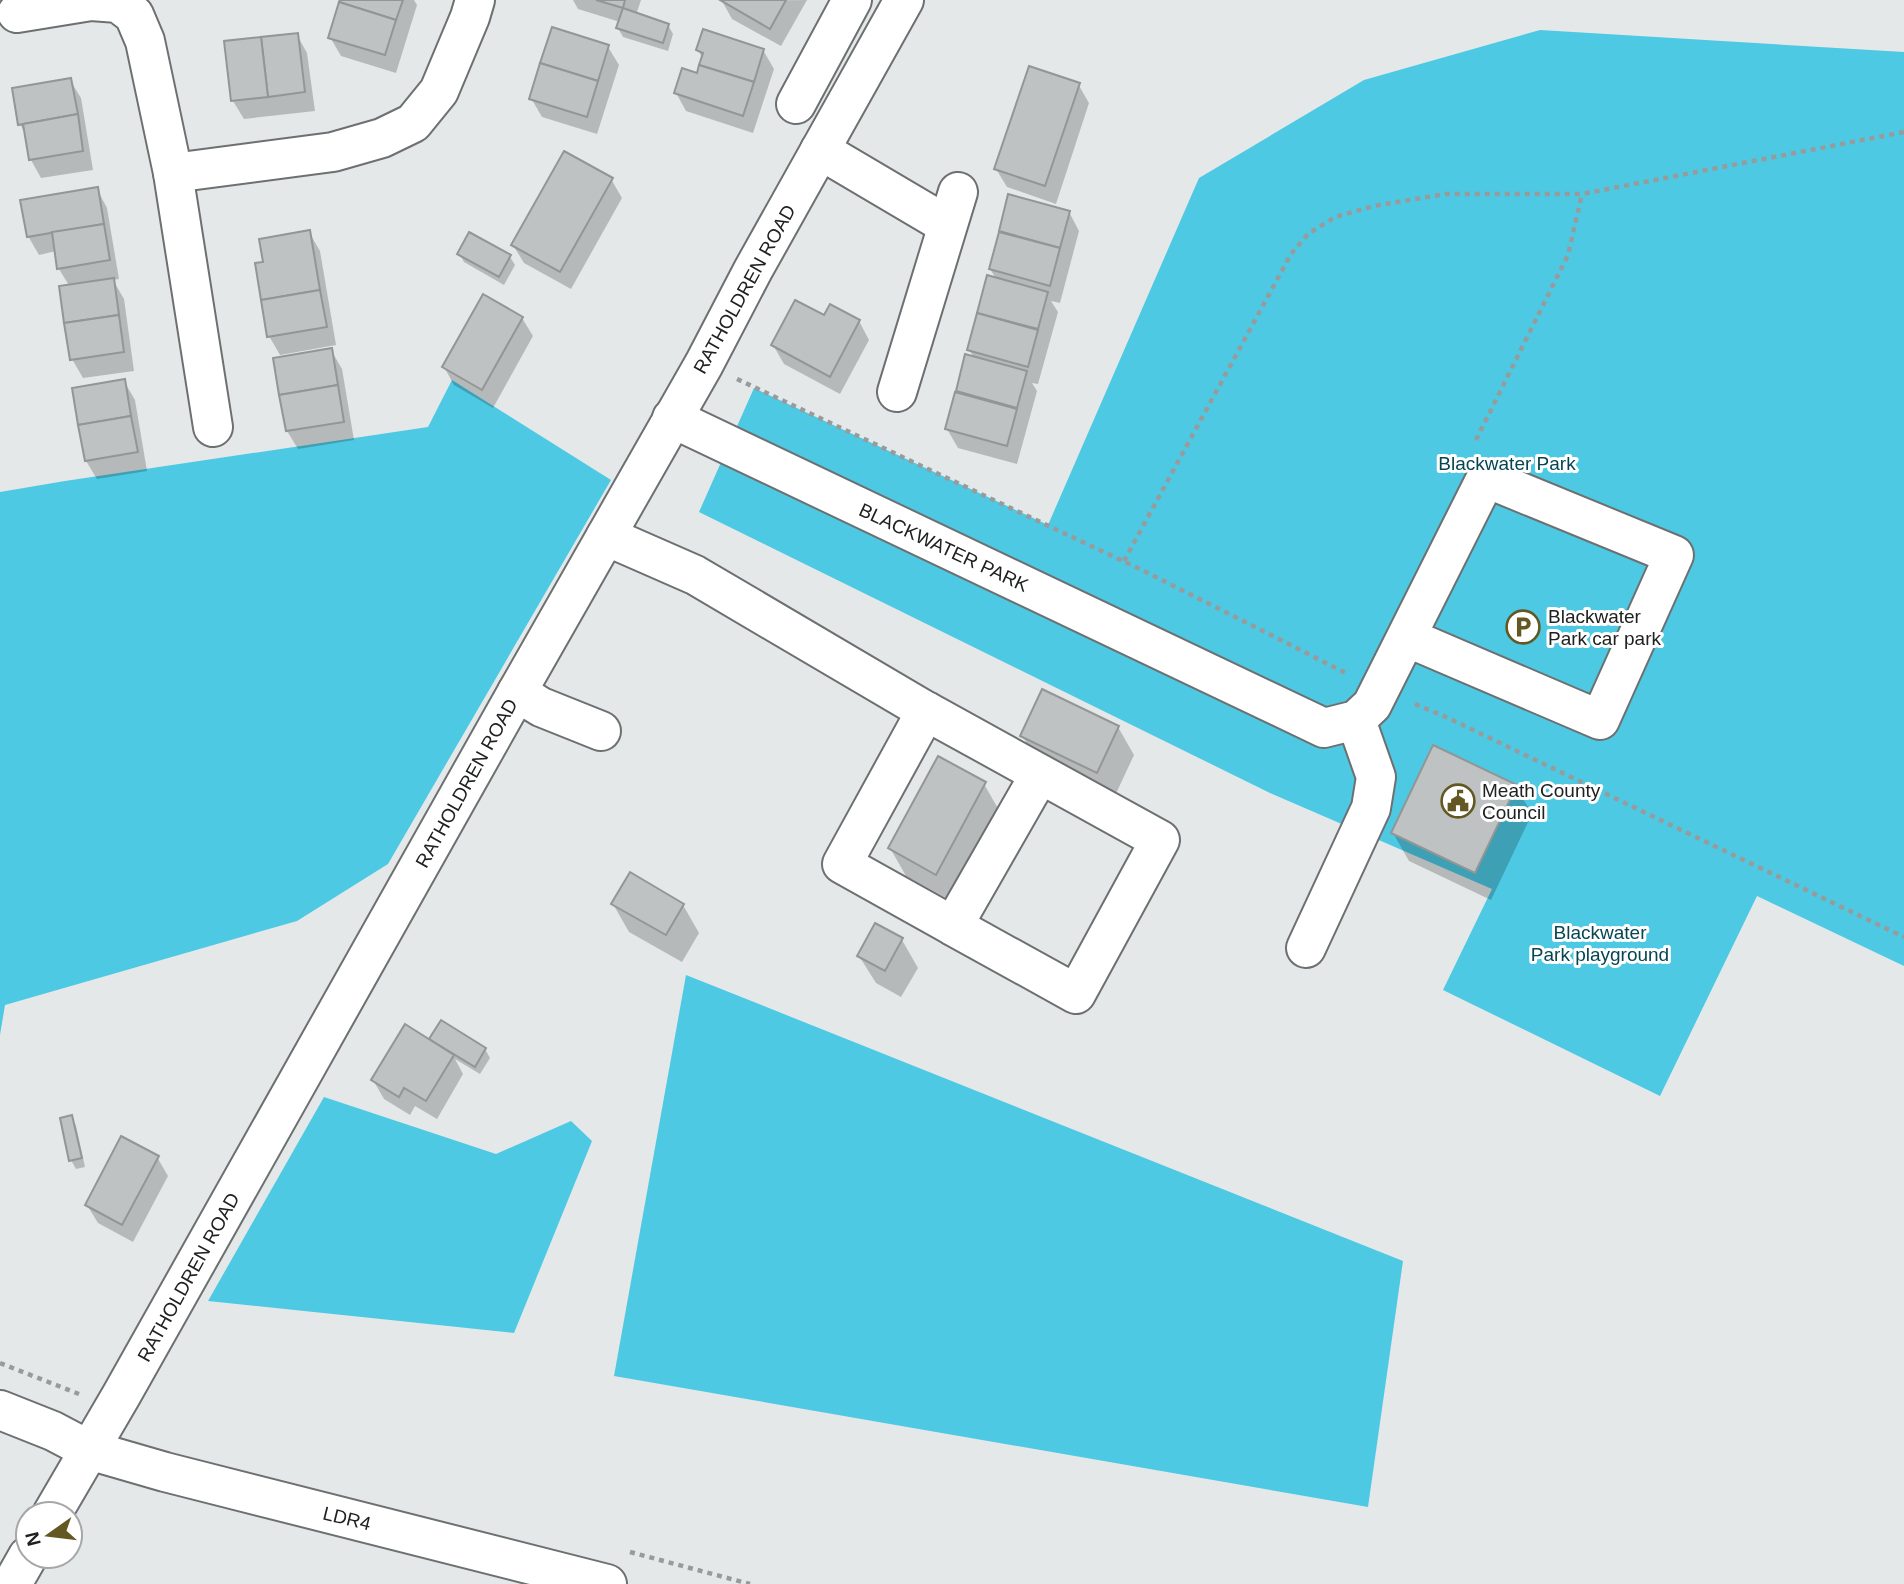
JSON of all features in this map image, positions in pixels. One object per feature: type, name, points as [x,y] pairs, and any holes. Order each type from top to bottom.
[{"type":"street","points":[[173,173],[333,152],[382,138],[413,123],[439,91],[475,0]]},
{"type":"street","name":"RATHOLDREN ROAD","points":[[60,1500],[704,364],[753,270],[904,0]]},
{"type":"street","points":[[17,13],[91,1],[118,3],[134,15],[145,41],[173,173],[214,427]]},
{"type":"street","points":[[796,104],[844,15],[876,50]]},
{"type":"street","points":[[820,150],[952,208],[897,392]]},
{"type":"street","name":"BLACKWATER PARK","points":[[673,418],[1324,728],[1356,720]]},
{"type":"street","points":[[1306,947],[1371,808],[1376,777],[1356,720],[1372,705],[1406,637],[1486,478],[1674,555],[1600,720],[1406,637]]},
{"type":"street","points":[[606,536],[695,575],[926,711],[1160,840],[1076,993],[842,864],[926,711]]},
{"type":"street","points":[[517,692],[541,707],[601,732]]},
{"type":"street","points":[[953,926],[1040,775]]},
{"type":"street","name":"LDR4","points":[[0,1410],[53,1431],[89,1450],[607,1584]]},
{"type":"path","points":[[1124,561],[1291,254],[1308,234],[1335,217],[1374,206],[1445,194],[1582,194],[1904,132]]},
{"type":"path","points":[[1486,478],[1476,440],[1568,255],[1582,194]]},
{"type":"path","points":[[704,364],[1124,561],[1355,678]]},
{"type":"path","points":[[1410,702],[1904,937]]},
{"type":"path","points":[[0,1363],[74,1394],[83,1394]]},
{"type":"green space","name":"Blackwater Park","points":[[1540,30],[1904,52],[1904,966],[1757,896],[1660,1096],[1443,990],[1492,889],[1270,793],[699,512],[754,388],[1048,525],[1199,178],[1364,80]]},
{"type":"green space","points":[[452,380],[611,480],[388,864],[297,921],[5,1005],[0,1035],[0,492],[428,427]]},
{"type":"green space","points":[[686,975],[1403,1261],[1368,1507],[614,1376]]},
{"type":"green space","points":[[324,1097],[496,1154],[571,1121],[592,1141],[514,1333],[208,1301]]},
{"type":"building","points":[[403,0],[396,20],[339,2]]},
{"type":"building","points":[[596,0],[625,0],[623,8]]},
{"type":"building","points":[[720,0],[786,0],[770,29]]},
{"type":"building","points":[[339,2],[396,20],[385,55],[328,38]]},
{"type":"building","points":[[623,8],[669,24],[663,43],[616,28]]},
{"type":"building","points":[[552,27],[609,45],[598,81],[540,63]]},
{"type":"building","points":[[703,29],[764,49],[754,82],[699,65],[703,53],[696,50]]},
{"type":"building","points":[[298,33],[305,92],[268,97],[261,37]]},
{"type":"building","points":[[261,37],[268,97],[231,101],[224,41]]},
{"type":"building","points":[[540,63],[598,81],[587,117],[529,99]]},
{"type":"building","points":[[699,65],[754,82],[743,116],[674,93],[682,68],[697,73]]},
{"type":"building","points":[[1029,66],[1080,83],[1045,186],[994,169]]},
{"type":"building","points":[[71,78],[78,114],[18,125],[12,88]]},
{"type":"building","points":[[78,114],[83,151],[29,160],[23,124]]},
{"type":"building","points":[[564,151],[613,178],[560,272],[511,245]]},
{"type":"building","points":[[98,187],[104,224],[27,237],[20,200]]},
{"type":"building","points":[[1008,194],[1070,211],[1060,248],[999,231]]},
{"type":"building","points":[[104,224],[110,260],[57,269],[52,232]]},
{"type":"building","points":[[310,230],[320,290],[261,300],[255,263],[263,262],[259,239]]},
{"type":"building","points":[[469,232],[511,255],[499,277],[457,254]]},
{"type":"building","points":[[999,232],[1060,248],[1050,286],[989,269]]},
{"type":"building","points":[[987,275],[1048,292],[1038,329],[977,313]]},
{"type":"building","points":[[114,278],[119,315],[64,323],[59,286]]},
{"type":"building","points":[[320,290],[327,327],[267,337],[261,300]]},
{"type":"building","points":[[483,294],[523,317],[482,390],[442,367]]},
{"type":"building","points":[[795,300],[824,315],[830,304],[860,320],[830,377],[771,345]]},
{"type":"building","points":[[977,313],[1038,330],[1028,367],[967,350]]},
{"type":"building","points":[[119,315],[124,352],[70,360],[64,323]]},
{"type":"building","points":[[332,348],[338,385],[279,395],[273,358]]},
{"type":"building","points":[[965,354],[1027,371],[1017,408],[956,391]]},
{"type":"building","points":[[125,379],[131,416],[78,425],[72,388]]},
{"type":"building","points":[[338,385],[344,422],[286,431],[279,395]]},
{"type":"building","points":[[955,392],[1017,409],[1007,446],[945,429]]},
{"type":"building","points":[[131,416],[138,452],[85,461],[78,425]]},
{"type":"building","points":[[1042,689],[1119,726],[1097,773],[1020,736]]},
{"type":"building","name":"Meath County Council","points":[[1433,745],[1517,785],[1475,873],[1391,833]]},
{"type":"building","points":[[938,756],[986,782],[936,875],[888,848]]},
{"type":"building","points":[[630,872],[684,904],[666,935],[611,904]]},
{"type":"building","points":[[875,923],[903,938],[885,971],[857,956]]},
{"type":"building","points":[[441,1020],[486,1048],[475,1067],[429,1039]]},
{"type":"building","points":[[405,1024],[454,1055],[426,1101],[404,1088],[399,1097],[371,1080]]},
{"type":"building","points":[[72,1115],[82,1158],[69,1161],[60,1118]]},
{"type":"building","points":[[121,1136],[159,1156],[122,1225],[85,1205]]},
{"type":"place","name":"Blackwater Park car park","points":[[1523,627]]},
{"type":"place","name":"Meath County Council","points":[[1458,801]]},
{"type":"park label","name":"Blackwater Park playground","points":[[1600,943]]}]
